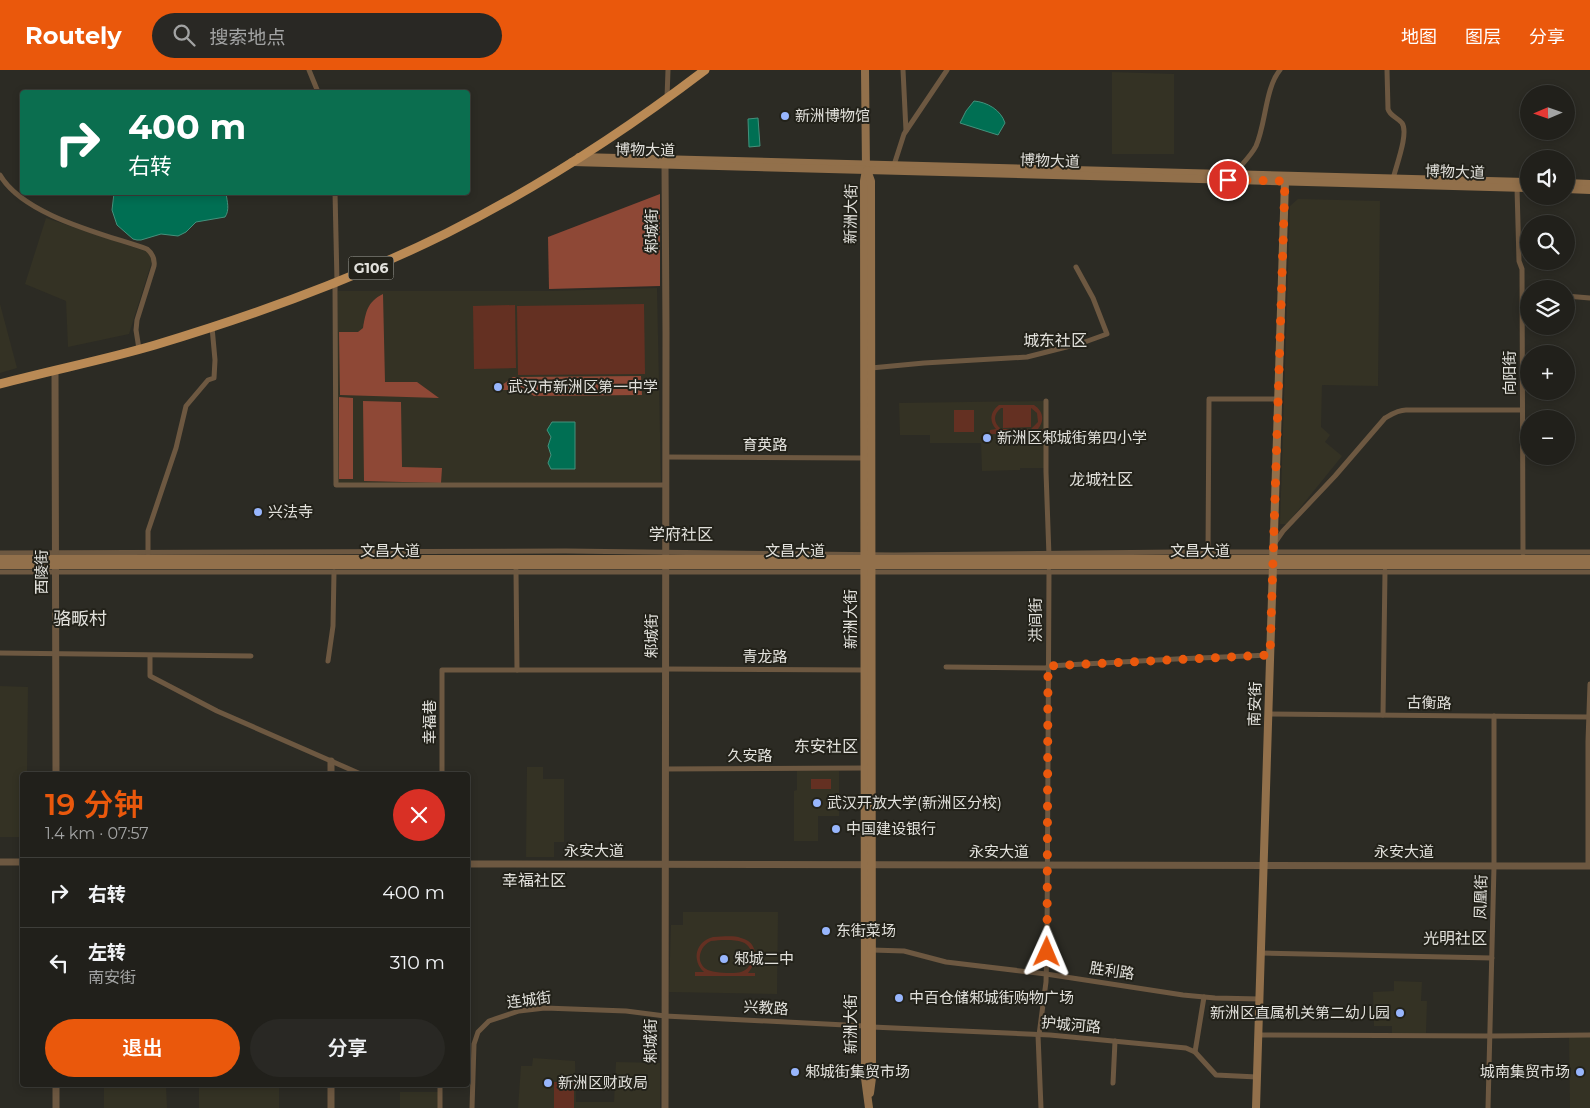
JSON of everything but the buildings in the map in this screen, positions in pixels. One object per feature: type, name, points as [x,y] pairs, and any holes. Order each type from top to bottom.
[{"type":"highway","name":"G106","points":[[0,384],[139,349],[212,327],[378,265],[448,232],[493,208],[570,162],[667,98],[704,70]]},
{"type":"main road","points":[[865,70],[866,167]]},
{"type":"main road","name":"博物大道","points":[[579,156],[1517,188]]},
{"type":"main road","name":"博物大道","points":[[570,162],[866,167],[894,165],[1520,182]]},
{"type":"main road","name":"新洲大街","points":[[866,167],[871,180],[871,368],[865,670],[865,768],[872,950],[869,1027]]},
{"type":"main road","name":"新洲大街","points":[[866,167],[864,180],[864,458],[868,562],[869,1027],[872,1078],[869,1108]]},
{"type":"main road","name":"南安街","points":[[1256,1108],[1285,181]]},
{"type":"main road","points":[[1575,183],[1590,184]]},
{"type":"main road","points":[[1575,189],[1590,190]]},
{"type":"main road","name":"文昌大道","points":[[0,565],[148,555],[666,562],[1049,562],[1523,555],[1590,559]]},
{"type":"main road","name":"文昌大道","points":[[1049,562],[1208,555],[1385,569],[1590,565]]},
{"type":"main road","name":"文昌大道","points":[[0,559],[334,569],[516,568],[666,562]]},
{"type":"street","points":[[309,70],[317,90]]},
{"type":"street","points":[[667,98],[668,70]]},
{"type":"street","points":[[903,70],[906,132]]},
{"type":"street","points":[[894,165],[906,132],[947,70]]},
{"type":"street","points":[[1234,174],[1255,147],[1260,135],[1272,84],[1280,70]]},
{"type":"street","points":[[1387,70],[1388,109],[1390,114],[1402,123],[1404,131],[1393,179]]},
{"type":"street","name":"邾城街","points":[[665,164],[665,1108]]},
{"type":"street","points":[[0,175],[9,187],[26,201],[45,212],[147,249],[151,253],[154,266],[136,324],[139,349]]},
{"type":"street","name":"向阳街","points":[[1517,188],[1519,260],[1524,280]]},
{"type":"street","points":[[335,195],[336,485],[666,485]]},
{"type":"street","points":[[871,368],[1027,357],[1082,343],[1107,334],[1094,298],[1076,267]]},
{"type":"street","points":[[1575,297],[1590,298]]},
{"type":"street","points":[[148,555],[148,531],[176,448],[186,406],[208,380],[214,378],[215,360],[212,327]]},
{"type":"street","name":"向阳街","points":[[1522,410],[1525,335]]},
{"type":"street","name":"西陵街","points":[[55,370],[56,772]]},
{"type":"street","points":[[1208,555],[1209,399],[1278,399]]},
{"type":"street","name":"洪闾街","points":[[1041,1108],[1038,1035],[1046,974],[1047,866],[1049,562],[1046,400]]},
{"type":"street","points":[[1273,559],[1283,532],[1385,418],[1393,413],[1400,410],[1520,410]]},
{"type":"street","name":"育英路","points":[[666,457],[864,458]]},
{"type":"street","name":"向阳街","points":[[1522,465],[1523,555]]},
{"type":"street","points":[[0,552],[56,562]]},
{"type":"street","points":[[1523,555],[1590,552]]},
{"type":"street","points":[[0,572],[56,562]]},
{"type":"street","points":[[666,562],[868,562]]},
{"type":"street","points":[[516,568],[517,670]]},
{"type":"street","points":[[328,661],[333,626],[334,569]]},
{"type":"street","points":[[1383,715],[1385,569],[1590,572]]},
{"type":"street","points":[[0,653],[251,656]]},
{"type":"street","points":[[946,667],[1048,667],[1270,655]]},
{"type":"street","points":[[150,656],[150,676],[217,711],[356,772]]},
{"type":"street","name":"青龙路","points":[[442,670],[865,670]]},
{"type":"street","name":"幸福巷","points":[[442,670],[442,772]]},
{"type":"street","points":[[1589,866],[1590,684]]},
{"type":"street","name":"古衡路","points":[[1268,714],[1589,717]]},
{"type":"street","name":"凤凰街","points":[[1488,1108],[1494,866],[1494,716]]},
{"type":"street","points":[[331,761],[331,772]]},
{"type":"street","name":"久安路","points":[[665,770],[865,768]]},
{"type":"street","points":[[0,862],[20,862]]},
{"type":"street","name":"永安大道","points":[[470,864],[1589,866]]},
{"type":"street","name":"胜利路","points":[[872,950],[904,950],[946,962],[1046,974],[1204,997],[1260,999]]},
{"type":"street","points":[[1261,953],[1492,958]]},
{"type":"street","points":[[1204,997],[1196,1052],[1216,1075],[1257,1077]]},
{"type":"street","name":"连城街","points":[[472,1108],[475,1040],[480,1029],[489,1021],[519,1011],[545,1008],[626,1011],[665,1016]]},
{"type":"street","name":"兴教路","points":[[665,1016],[869,1027]]},
{"type":"street","name":"护城河路","points":[[869,1027],[1038,1035],[1186,1048],[1196,1052]]},
{"type":"street","points":[[1258,1035],[1590,1035]]},
{"type":"street","points":[[1113,1083],[1115,1041]]},
{"type":"street","points":[[56,1087],[56,1108]]},
{"type":"street","points":[[331,1087],[331,1108]]},
{"type":"street","points":[[440,1087],[440,1108]]},
{"type":"shaded area","points":[[1112,72],[1174,74],[1174,154],[1112,154]]},
{"type":"shaded area","points":[[974,101],[988,105],[1003,118],[1005,123],[998,135],[960,123]]},
{"type":"shaded area","points":[[758,118],[760,146],[749,147],[748,119]]},
{"type":"shaded area","points":[[660,194],[660,286],[549,289],[548,237]]},
{"type":"shaded area","points":[[114,195],[226,195],[228,205],[225,217],[196,222],[186,232],[178,236],[161,234],[141,240],[133,239],[117,225],[112,210]]},
{"type":"shaded area","points":[[1298,199],[1380,201],[1378,386],[1322,385],[1321,427],[1330,435],[1325,442],[1342,456],[1287,524],[1280,524],[1290,206]]},
{"type":"shaded area","points":[[46,218],[148,252],[152,261],[129,334],[68,347],[66,301],[25,284]]},
{"type":"shaded area","name":"武汉市新洲区第一中学","points":[[657,288],[661,482],[337,483],[338,291],[549,291]]},
{"type":"shaded area","points":[[383,294],[385,382],[417,382],[439,398],[340,395],[339,332],[358,332],[363,328],[366,312],[370,304]]},
{"type":"shaded area","points":[[0,304],[17,368],[0,373]]},
{"type":"shaded area","points":[[644,304],[645,374],[518,375],[517,306]]},
{"type":"shaded area","points":[[515,305],[516,368],[474,369],[473,306]]},
{"type":"shaded area","points":[[641,376],[642,395],[534,396],[525,390],[495,390],[513,377]]},
{"type":"shaded area","points":[[339,397],[353,398],[353,479],[339,479]]},
{"type":"shaded area","points":[[363,401],[401,402],[402,467],[442,468],[441,483],[364,481]]},
{"type":"shaded area","name":"新洲区邾城街第四小学","points":[[1044,401],[1045,468],[982,471],[981,443],[930,443],[930,435],[900,435],[899,403]]},
{"type":"shaded area","points":[[999,405],[1034,405],[1042,416],[1042,422],[1038,429],[1043,429],[1043,433],[990,434],[990,430],[996,429],[992,423],[992,417]],"holes":[[[1003,408],[1003,428],[1031,427],[1031,408],[1037,413],[1038,422],[1031,429],[1001,429],[996,424],[995,418],[998,410]]]},
{"type":"shaded area","points":[[954,410],[974,410],[974,432],[954,432]]},
{"type":"shaded area","points":[[552,422],[575,422],[575,469],[551,469],[548,463],[551,455],[548,446],[551,437],[547,430]]},
{"type":"shaded area","points":[[0,686],[28,687],[27,772],[20,772],[20,837],[0,837]]},
{"type":"shaded area","points":[[527,767],[543,767],[543,779],[564,779],[564,842],[554,842],[554,857],[526,857]]},
{"type":"shaded area","name":"武汉开放大学(新洲区分校)","points":[[797,771],[839,771],[839,816],[818,816],[818,841],[794,841],[794,791],[797,790]]},
{"type":"shaded area","points":[[811,779],[831,779],[831,789],[811,789]]},
{"type":"shaded area","name":"邾城二中","points":[[683,912],[778,912],[777,994],[669,992],[671,925],[683,925]]},
{"type":"shaded area","points":[[731,936],[747,940],[754,948],[755,953],[754,963],[748,973],[755,973],[755,976],[695,976],[695,972],[704,972],[698,962],[697,952],[707,939]],"holes":[[[735,940],[747,945],[752,953],[749,966],[746,970],[733,973],[706,969],[701,962],[700,954],[704,946],[711,941]]]},
{"type":"shaded area","name":"新洲区直属机关第二幼儿园","points":[[1394,981],[1422,982],[1421,1001],[1427,1001],[1426,1033],[1392,1033],[1392,1026],[1374,1026],[1373,992],[1394,991]]},
{"type":"shaded area","name":"城南集贸市场","points":[[1569,1036],[1590,1036],[1590,1108],[1570,1108]]},
{"type":"shaded area","points":[[533,1058],[575,1061],[576,1102],[614,1102],[616,1062],[660,1063],[660,1108],[518,1108],[521,1066],[532,1066]]},
{"type":"shaded area","points":[[554,1082],[574,1082],[574,1108],[554,1108]]},
{"type":"shaded area","points":[[104,1087],[166,1087],[167,1108],[104,1108]]},
{"type":"shaded area","points":[[199,1087],[279,1087],[279,1108],[199,1108]]},
{"type":"shaded area","points":[[400,1092],[439,1092],[439,1108],[400,1108]]},
{"type":"place","name":"新洲博物馆","points":[[785,116]]},
{"type":"place","name":"武汉市新洲区第一中学","points":[[498,387]]},
{"type":"place","name":"新洲区邾城街第四小学","points":[[987,438]]},
{"type":"place","name":"兴法寺","points":[[258,512]]},
{"type":"place","name":"武汉开放大学(新洲区分校)","points":[[817,803]]},
{"type":"place","name":"中国建设银行","points":[[836,829]]},
{"type":"place","name":"东街菜场","points":[[826,931]]},
{"type":"place","name":"邾城二中","points":[[724,959]]},
{"type":"place","name":"中百仓储邾城街购物广场","points":[[899,998]]},
{"type":"place","name":"新洲区直属机关第二幼儿园","points":[[1400,1013]]},
{"type":"place","name":"邾城街集贸市场","points":[[795,1072]]},
{"type":"place","name":"城南集贸市场","points":[[1580,1072]]},
{"type":"place","name":"新洲区财政局","points":[[548,1083]]},
{"type":"district","name":"城东社区","points":[[1055,340]]},
{"type":"district","name":"龙城社区","points":[[1101,479]]},
{"type":"district","name":"学府社区","points":[[681,534]]},
{"type":"district","name":"骆畈村","points":[[80,619]]},
{"type":"district","name":"东安社区","points":[[826,746]]},
{"type":"district","name":"幸福社区","points":[[534,880]]},
{"type":"district","name":"光明社区","points":[[1455,938]]},
{"type":"route","points":[[1047,952],[1048,666],[1270,655],[1285,181],[1228,180]]}]
